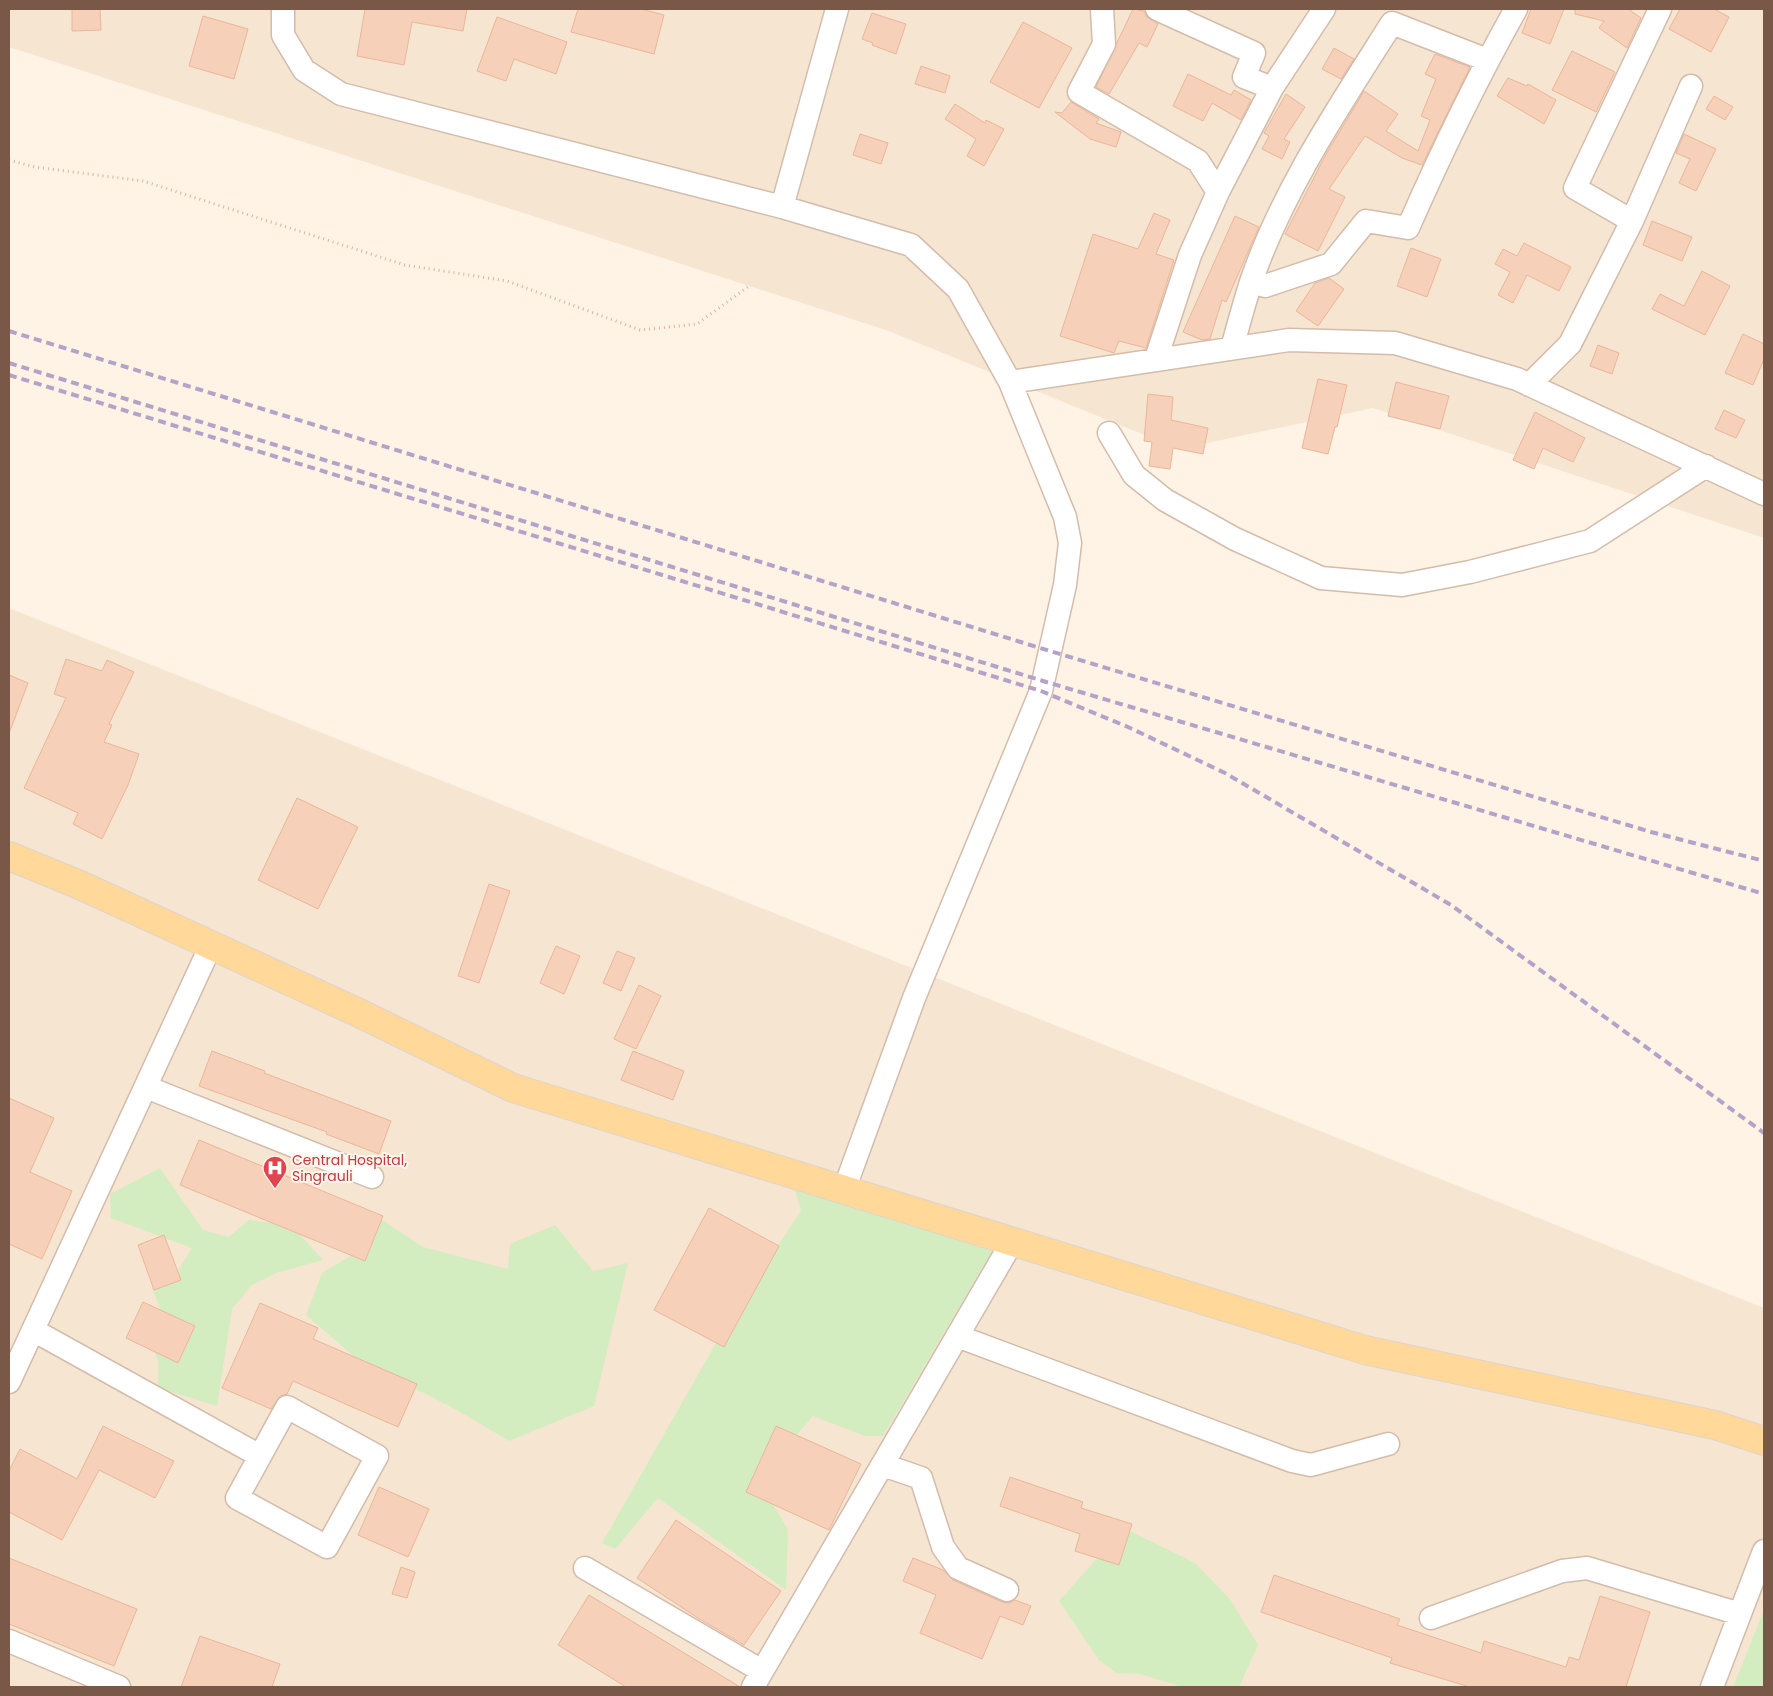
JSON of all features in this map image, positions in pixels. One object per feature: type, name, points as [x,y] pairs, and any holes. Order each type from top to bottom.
[{"type":"main road","points":[[9,856],[80,885],[359,1012],[513,1088],[1365,1350],[1715,1425],[1764,1441]]},
{"type":"street","points":[[283,9],[283,36],[304,70],[340,94],[782,207],[911,245],[958,289],[1010,382],[1065,517],[1070,543],[1065,585],[1041,691],[914,998],[844,1190]]},
{"type":"street","points":[[782,207],[838,9]]},
{"type":"street","points":[[1102,9],[1104,44],[1079,92],[1198,161],[1218,192]]},
{"type":"street","points":[[1157,9],[1254,53],[1244,77],[1272,88]]},
{"type":"street","points":[[1156,359],[1190,255],[1218,192],[1272,88],[1324,9]]},
{"type":"street","points":[[1251,282],[1265,286],[1331,264],[1366,221],[1408,228],[1436,164],[1487,60],[1516,9]]},
{"type":"street","points":[[1632,221],[1575,188],[1660,9]]},
{"type":"street","points":[[1232,348],[1251,282],[1287,199],[1343,100],[1392,23],[1487,60]]},
{"type":"street","points":[[1529,385],[1570,344],[1632,221],[1691,86]]},
{"type":"street","points":[[1010,382],[1288,340],[1395,343],[1529,385],[1764,494]]},
{"type":"street","points":[[1109,433],[1134,474],[1165,500],[1236,539],[1321,578],[1402,585],[1470,572],[1590,541],[1706,466]]},
{"type":"street","points":[[9,1382],[211,945]]},
{"type":"street","points":[[146,1087],[372,1178]]},
{"type":"street","points":[[585,1568],[758,1679],[1012,1242]]},
{"type":"street","points":[[33,1330],[260,1456]]},
{"type":"street","points":[[957,1336],[1292,1462],[1311,1465],[1388,1444]]},
{"type":"street","points":[[288,1407],[377,1456],[327,1547],[237,1498],[260,1456],[288,1407]]},
{"type":"street","points":[[883,1465],[921,1478],[942,1547],[958,1568],[1007,1590]]},
{"type":"street","points":[[1712,1687],[1764,1551]]},
{"type":"street","points":[[1431,1618],[1562,1571],[1587,1568],[1740,1614]]},
{"type":"street","points":[[9,1641],[119,1687]]},
{"type":"path","points":[[9,160],[35,167],[143,181],[405,265],[507,281],[640,330],[697,324],[749,286]]},
{"type":"shaded area","points":[[9,9],[1764,9],[1764,538],[1373,408],[1179,449],[886,330],[9,47]]},
{"type":"shaded area","points":[[9,608],[1764,1308],[1764,1687],[9,1687]]},
{"type":"green space","points":[[160,1168],[203,1230],[229,1237],[248,1220],[291,1225],[323,1260],[276,1273],[252,1285],[232,1309],[217,1406],[158,1388],[158,1360],[142,1320],[166,1325],[152,1287],[176,1274],[192,1248],[111,1218],[110,1194]]},
{"type":"green space","points":[[795,1189],[993,1250],[883,1436],[865,1436],[813,1416],[758,1479],[788,1530],[786,1590],[658,1498],[615,1549],[602,1543],[732,1315],[801,1211]]},
{"type":"green space","points":[[372,1213],[423,1247],[508,1269],[510,1244],[555,1225],[593,1271],[628,1263],[594,1406],[509,1441],[457,1410],[357,1359],[306,1315],[322,1273],[354,1254]]},
{"type":"green space","points":[[1124,1528],[1195,1563],[1230,1599],[1258,1645],[1239,1687],[1183,1687],[1140,1674],[1116,1673],[1099,1660],[1059,1601]]},
{"type":"green space","points":[[1764,1610],[1764,1687],[1733,1687]]},
{"type":"building","points":[[72,9],[100,9],[101,30],[72,31]]},
{"type":"building","points":[[365,9],[467,9],[463,31],[412,22],[404,65],[357,56]]},
{"type":"building","points":[[578,9],[641,9],[664,15],[654,54],[571,32]]},
{"type":"building","points":[[1133,9],[1144,11],[1147,17],[1158,24],[1147,47],[1139,43],[1109,94],[1096,87]]},
{"type":"building","points":[[1531,9],[1564,9],[1550,44],[1522,33]]},
{"type":"building","points":[[1575,9],[1628,9],[1641,18],[1627,48],[1599,28],[1604,21],[1575,14]]},
{"type":"building","points":[[1680,9],[1714,9],[1729,17],[1711,52],[1669,29]]},
{"type":"building","points":[[872,13],[906,24],[896,54],[862,39]]},
{"type":"building","points":[[203,16],[248,29],[234,79],[189,66]]},
{"type":"building","points":[[497,17],[567,42],[556,74],[514,59],[506,81],[477,71]]},
{"type":"building","points":[[1023,22],[1072,48],[1039,108],[990,82]]},
{"type":"building","points":[[1334,48],[1354,59],[1341,79],[1322,69]]},
{"type":"building","points":[[1572,51],[1615,72],[1596,112],[1552,90]]},
{"type":"building","points":[[1435,54],[1470,67],[1422,165],[1402,158],[1365,136],[1329,189],[1345,197],[1318,251],[1285,234],[1325,156],[1364,91],[1398,114],[1386,131],[1418,151],[1430,120],[1421,116],[1436,79],[1425,74]]},
{"type":"building","points":[[921,66],[950,76],[945,93],[915,84]]},
{"type":"building","points":[[1188,74],[1231,95],[1234,90],[1251,100],[1241,120],[1212,103],[1203,121],[1173,106]]},
{"type":"building","points":[[1508,78],[1527,86],[1528,84],[1556,100],[1544,124],[1497,96]]},
{"type":"building","points":[[1286,94],[1305,107],[1284,139],[1290,142],[1282,159],[1262,149],[1269,136],[1264,133]]},
{"type":"building","points":[[1714,96],[1733,107],[1725,120],[1706,109]]},
{"type":"building","points":[[1071,102],[1099,119],[1096,123],[1121,132],[1116,147],[1090,139],[1055,112],[1062,113]]},
{"type":"building","points":[[955,104],[985,123],[986,120],[1004,129],[984,166],[967,156],[976,139],[945,119]]},
{"type":"building","points":[[860,134],[888,143],[881,164],[853,155]]},
{"type":"building","points":[[1684,134],[1716,149],[1696,191],[1679,183],[1690,159],[1676,153]]},
{"type":"building","points":[[1154,213],[1170,220],[1156,254],[1174,260],[1146,348],[1119,341],[1114,353],[1060,336],[1093,234],[1138,249]]},
{"type":"building","points":[[1235,216],[1259,227],[1226,302],[1222,300],[1210,339],[1202,340],[1183,332]]},
{"type":"building","points":[[1652,221],[1692,237],[1682,261],[1643,245]]},
{"type":"building","points":[[1524,243],[1571,267],[1559,291],[1527,275],[1513,303],[1498,295],[1510,272],[1495,264],[1503,249],[1517,256]]},
{"type":"building","points":[[1411,248],[1441,259],[1427,297],[1397,286]]},
{"type":"building","points":[[1702,271],[1730,286],[1705,335],[1652,309],[1660,294],[1684,306]]},
{"type":"building","points":[[1329,278],[1344,289],[1318,326],[1296,311],[1315,283]]},
{"type":"building","points":[[1743,334],[1764,344],[1764,359],[1753,385],[1725,373]]},
{"type":"building","points":[[1598,345],[1619,353],[1612,374],[1590,366]]},
{"type":"building","points":[[1318,379],[1347,385],[1337,427],[1335,427],[1328,454],[1302,448]]},
{"type":"building","points":[[1396,382],[1449,396],[1440,429],[1388,416]]},
{"type":"building","points":[[1148,394],[1173,397],[1171,420],[1208,428],[1203,454],[1173,448],[1170,469],[1149,466],[1152,442],[1144,441]]},
{"type":"building","points":[[1724,410],[1745,420],[1736,438],[1715,429]]},
{"type":"building","points":[[1535,412],[1585,438],[1573,462],[1543,448],[1534,469],[1513,460]]},
{"type":"building","points":[[66,659],[102,671],[107,660],[134,672],[109,724],[112,725],[104,742],[139,754],[128,785],[102,839],[73,824],[78,813],[24,788],[66,698],[54,694]]},
{"type":"building","points":[[9,675],[28,683],[10,731],[9,730]]},
{"type":"building","points":[[297,798],[358,827],[318,909],[258,880]]},
{"type":"building","points":[[489,884],[510,891],[479,983],[458,976]]},
{"type":"building","points":[[556,946],[580,956],[564,994],[540,983]]},
{"type":"building","points":[[617,951],[635,958],[621,991],[603,983]]},
{"type":"building","points":[[639,985],[661,996],[636,1049],[614,1039]]},
{"type":"building","points":[[212,1051],[265,1071],[264,1073],[391,1121],[379,1154],[326,1134],[327,1132],[199,1086]]},
{"type":"building","points":[[633,1051],[684,1071],[673,1100],[621,1080]]},
{"type":"building","points":[[9,1098],[54,1118],[30,1172],[72,1191],[42,1259],[9,1244]]},
{"type":"building","points":[[199,1140],[383,1216],[365,1261],[180,1185]]},
{"type":"building","points":[[709,1208],[779,1246],[724,1347],[654,1310]]},
{"type":"building","points":[[164,1235],[181,1280],[154,1290],[138,1245]]},
{"type":"building","points":[[143,1302],[195,1326],[178,1363],[126,1338]]},
{"type":"building","points":[[260,1303],[318,1328],[313,1339],[417,1384],[398,1427],[293,1381],[287,1394],[280,1396],[271,1409],[222,1388]]},
{"type":"building","points":[[103,1426],[174,1461],[155,1498],[99,1470],[62,1540],[9,1512],[9,1471],[20,1449],[77,1479]]},
{"type":"building","points":[[776,1426],[861,1464],[829,1530],[746,1492]]},
{"type":"building","points":[[1010,1477],[1083,1502],[1081,1508],[1132,1524],[1119,1565],[1075,1551],[1080,1534],[1000,1506]]},
{"type":"building","points":[[379,1487],[429,1509],[408,1557],[358,1535]]},
{"type":"building","points":[[676,1520],[781,1591],[744,1645],[698,1618],[637,1578]]},
{"type":"building","points":[[9,1558],[137,1609],[114,1666],[9,1624]]},
{"type":"building","points":[[913,1558],[943,1570],[953,1580],[1002,1602],[1009,1603],[1015,1600],[1031,1606],[1023,1625],[1000,1616],[982,1659],[920,1633],[936,1595],[903,1581]]},
{"type":"building","points":[[401,1567],[415,1572],[407,1598],[392,1594]]},
{"type":"building","points":[[1274,1575],[1400,1619],[1397,1625],[1481,1653],[1484,1641],[1566,1667],[1569,1657],[1579,1660],[1600,1596],[1650,1612],[1626,1687],[1470,1687],[1390,1663],[1392,1658],[1261,1612]]},
{"type":"building","points":[[589,1595],[740,1687],[626,1687],[558,1645]]},
{"type":"building","points":[[200,1636],[280,1664],[272,1687],[181,1687]]},
{"type":"railway","points":[[9,331],[1050,651],[1651,832],[1764,861]]},
{"type":"railway","points":[[9,363],[1043,681],[1764,894]]},
{"type":"railway","points":[[9,375],[1041,691],[1128,727],[1225,773],[1451,905],[1764,1133]]},
{"type":"place","name":"Central Hospital, Singrauli","points":[[275,1189]]}]
